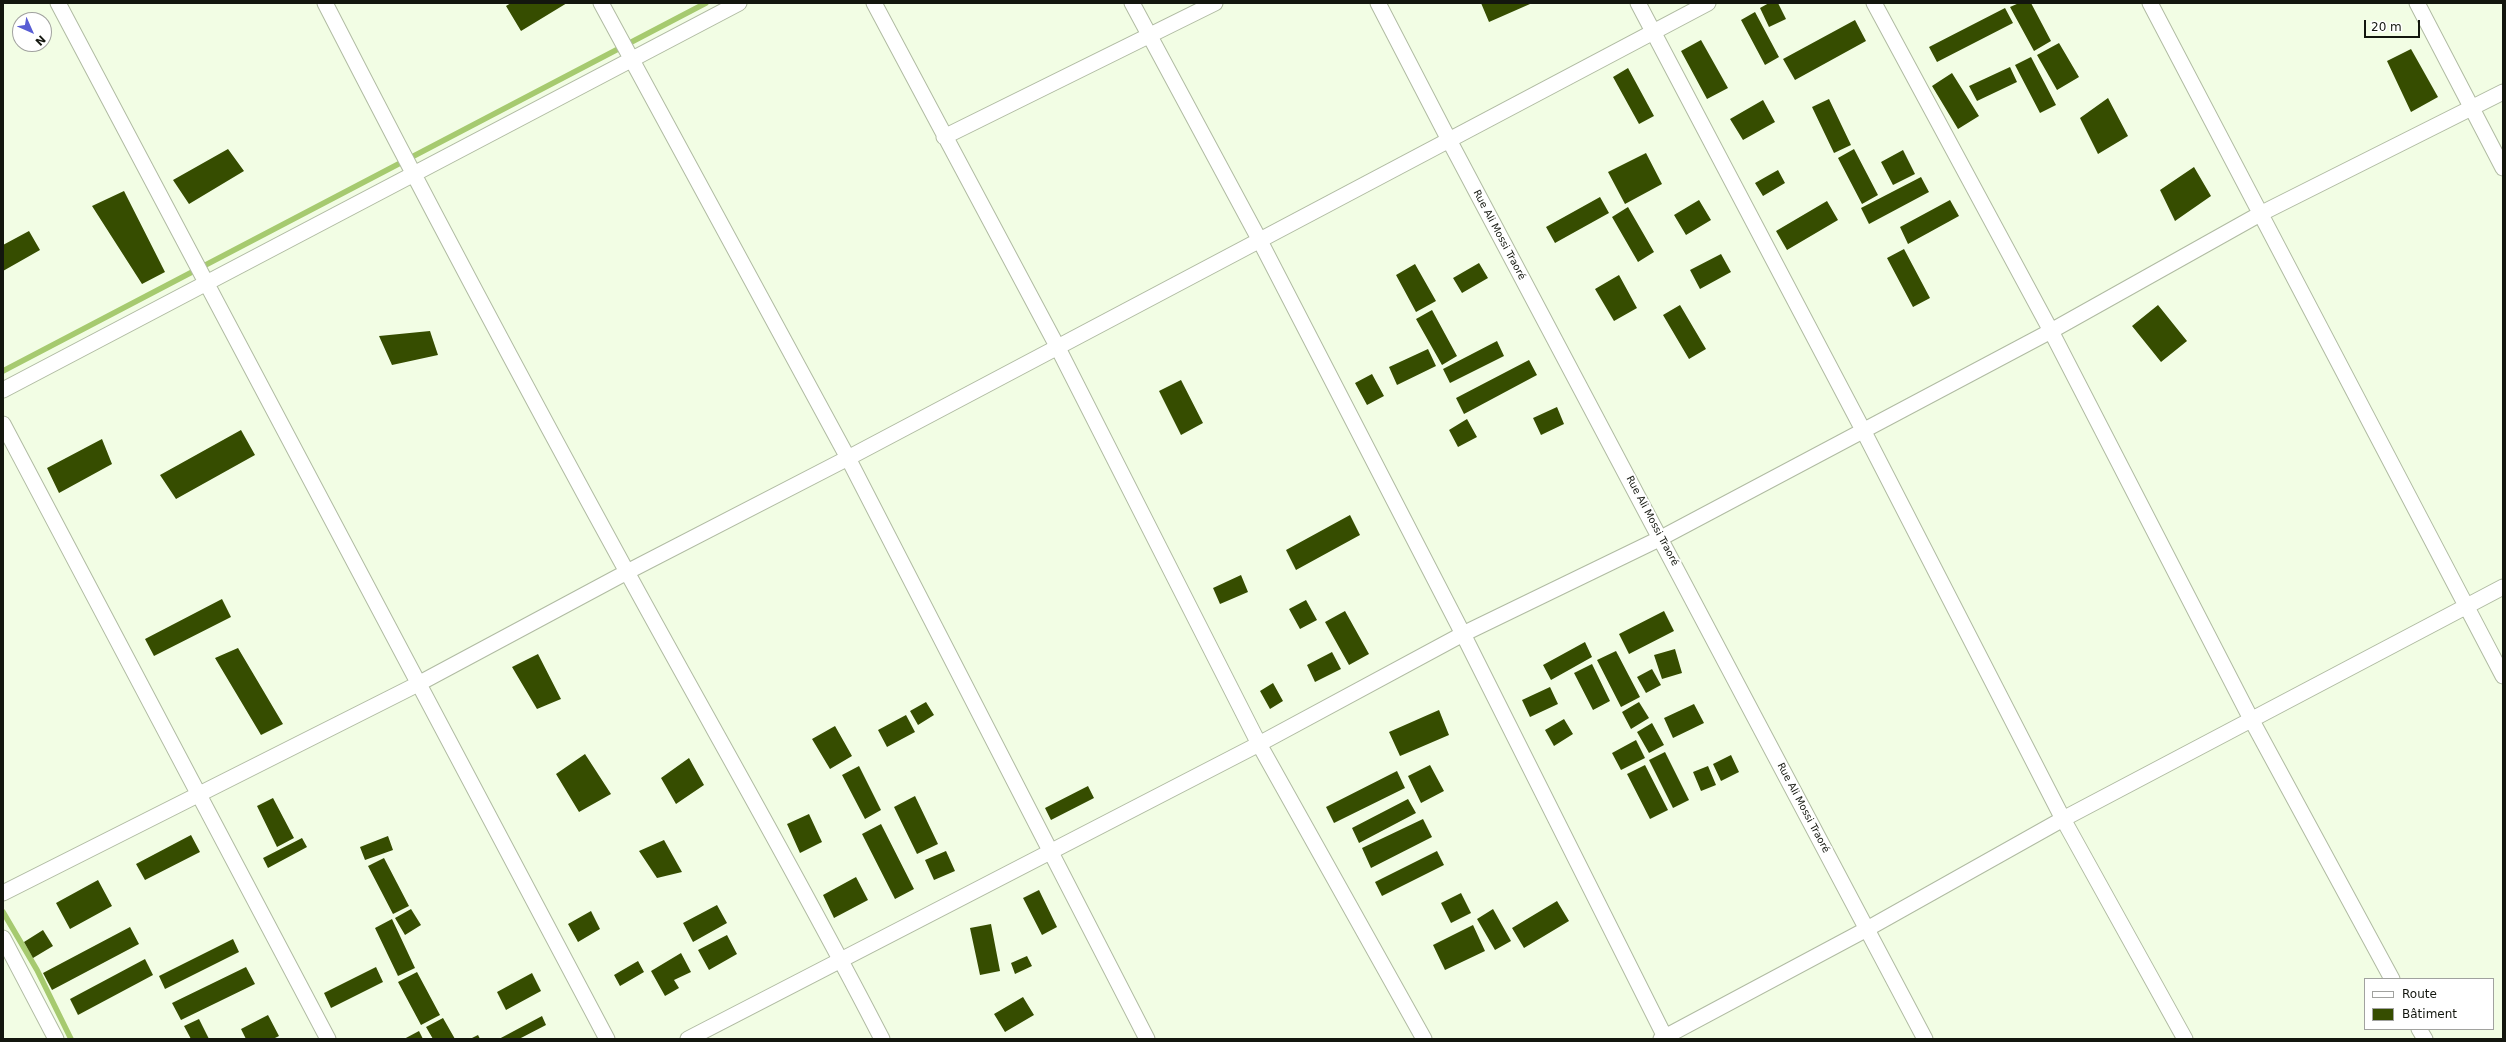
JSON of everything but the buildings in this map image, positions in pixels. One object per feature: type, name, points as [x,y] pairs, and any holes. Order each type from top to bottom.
[{"type":"street","points":[[58,3],[607,1039]]},
{"type":"street","points":[[325,3],[413,174],[627,572],[841,959],[882,1039]]},
{"type":"street","points":[[602,3],[848,458],[1147,1039]]},
{"type":"street","points":[[3,390],[739,3]]},
{"type":"street","points":[[874,3],[944,137],[1057,346],[1259,744],[1424,1039]]},
{"type":"street","points":[[1132,3],[1259,239],[1463,634],[1664,1038],[1867,929],[2063,818],[2503,588]]},
{"type":"street","points":[[944,137],[1215,3]]},
{"type":"street","name":"Rue Ali Mossi Traoré","points":[[1378,3],[1449,140],[1926,1039]]},
{"type":"street","points":[[1638,3],[1863,430],[2063,818],[2185,1039]]},
{"type":"street","points":[[3,893],[418,684],[627,572],[848,458],[1259,239],[1708,3]]},
{"type":"street","points":[[1874,3],[2051,331],[2251,719],[2391,978]]},
{"type":"street","points":[[2150,3],[2503,676]]},
{"type":"street","points":[[2417,3],[2503,168]]},
{"type":"street","points":[[688,1039],[1051,850],[1259,744],[1463,634],[1661,538],[2051,331],[2260,214],[2503,92]]},
{"type":"street","points":[[3,424],[328,1039]]},
{"type":"street","points":[[3,938],[56,1039]]},
{"type":"street","points":[[2420,1030],[2424,1039]]},
{"type":"waterway","points":[[3,371],[706,3]]},
{"type":"waterway","points":[[3,912],[37,970],[71,1039]]}]
